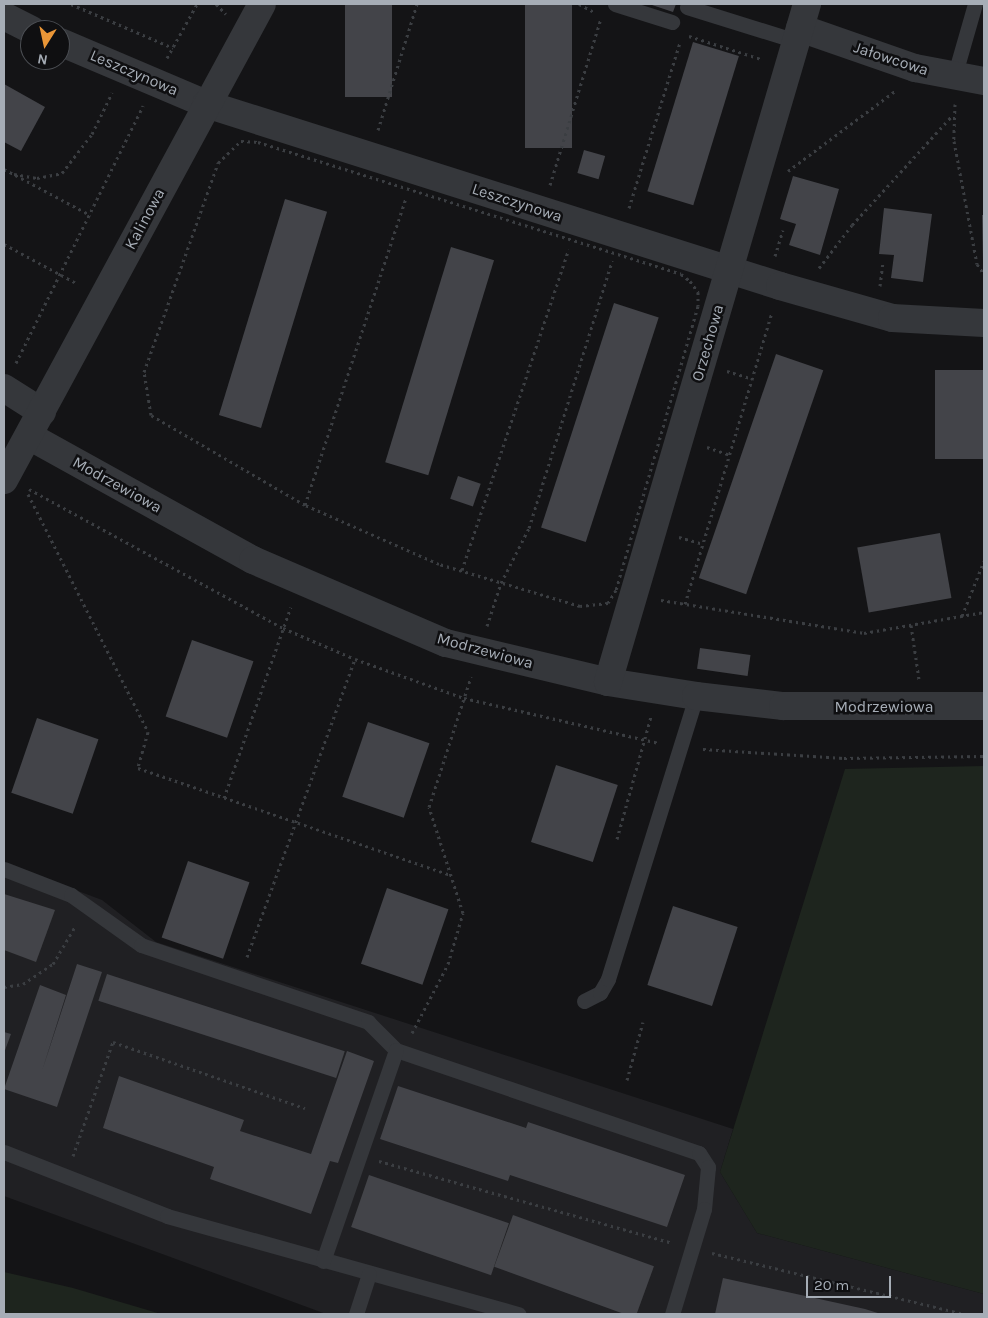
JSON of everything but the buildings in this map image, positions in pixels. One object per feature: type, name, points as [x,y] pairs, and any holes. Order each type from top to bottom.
[{"type":"street","name":"Kalinowa","points":[[4,480],[30,436],[206,104],[262,4]]},
{"type":"street","points":[[4,16],[20,24]]},
{"type":"street","name":"Jałowcowa","points":[[801,24],[954,77],[984,81]]},
{"type":"street","name":"Orzechowa","points":[[608,682],[801,24]]},
{"type":"street","name":"Leszczynowa","points":[[70,46],[206,104],[729,270],[892,318],[984,323]]},
{"type":"street","points":[[4,388],[42,412]]},
{"type":"street","name":"Modrzewiowa","points":[[30,436],[253,560],[446,643],[608,682],[696,696],[783,706],[984,706]]},
{"type":"lane","points":[[615,4],[672,22]]},
{"type":"lane","points":[[954,77],[975,4]]},
{"type":"lane","points":[[687,7],[801,24]]},
{"type":"lane","points":[[584,1001],[600,992],[608,979],[696,696]]},
{"type":"lane","points":[[4,869],[52,886],[140,945],[368,1022],[396,1050],[699,1153],[708,1167],[693,1249],[672,1314]]},
{"type":"lane","points":[[323,1261],[396,1050]]},
{"type":"lane","points":[[4,1152],[167,1216],[369,1274],[519,1314]]},
{"type":"lane","points":[[356,1314],[369,1274]]},
{"type":"path","points":[[71,4],[173,48]]},
{"type":"path","points":[[166,62],[197,4]]},
{"type":"path","points":[[379,126],[417,4]]},
{"type":"path","points":[[547,195],[601,15]]},
{"type":"path","points":[[628,211],[682,34]]},
{"type":"path","points":[[954,77],[958,91],[952,116],[977,264],[984,274]]},
{"type":"path","points":[[14,174],[37,178],[62,174],[92,134],[116,85]]},
{"type":"path","points":[[783,174],[813,156],[899,88]]},
{"type":"path","points":[[4,388],[147,99]]},
{"type":"path","points":[[810,275],[952,116]]},
{"type":"path","points":[[241,141],[258,142],[408,189],[681,274],[698,292],[698,306],[616,590],[608,604],[580,606],[462,570],[305,505],[161,424],[151,415],[144,372],[218,164],[241,141]]},
{"type":"path","points":[[4,169],[90,214]]},
{"type":"path","points":[[305,505],[408,189]]},
{"type":"path","points":[[773,263],[783,230]]},
{"type":"path","points":[[462,570],[572,240]]},
{"type":"path","points":[[4,244],[103,297]]},
{"type":"path","points":[[486,630],[501,583],[528,528],[614,253]]},
{"type":"path","points":[[878,295],[883,262]]},
{"type":"path","points":[[685,604],[773,310]]},
{"type":"path","points":[[718,368],[753,379]]},
{"type":"path","points":[[704,446],[730,454]]},
{"type":"path","points":[[450,875],[138,768],[148,732],[24,486],[283,628],[355,659],[464,698],[645,740],[670,744]]},
{"type":"path","points":[[669,534],[703,544]]},
{"type":"path","points":[[962,616],[984,562]]},
{"type":"path","points":[[224,798],[283,628],[302,581]]},
{"type":"path","points":[[650,598],[864,633],[984,612]]},
{"type":"path","points":[[911,625],[916,658]]},
{"type":"path","points":[[240,978],[355,659]]},
{"type":"path","points":[[396,1050],[416,1030],[448,964],[463,913],[429,807],[473,669]]},
{"type":"path","points":[[617,839],[652,711]]},
{"type":"path","points":[[696,748],[844,758],[984,756]]},
{"type":"path","points":[[4,987],[24,984],[53,964],[86,907]]},
{"type":"path","points":[[627,1080],[643,1022]]},
{"type":"path","points":[[66,1176],[113,1042],[305,1108]]},
{"type":"path","points":[[360,1154],[693,1249],[964,1314]]},
{"type":"shaded area","points":[[984,766],[984,1294],[757,1233],[720,1172],[845,769]]},
{"type":"shaded area","points":[[4,863],[102,900],[156,942],[733,1129],[720,1172],[757,1233],[984,1294],[984,1314],[326,1314],[4,1196]]},
{"type":"shaded area","points":[[4,1272],[73,1288],[161,1314],[4,1314]]}]
